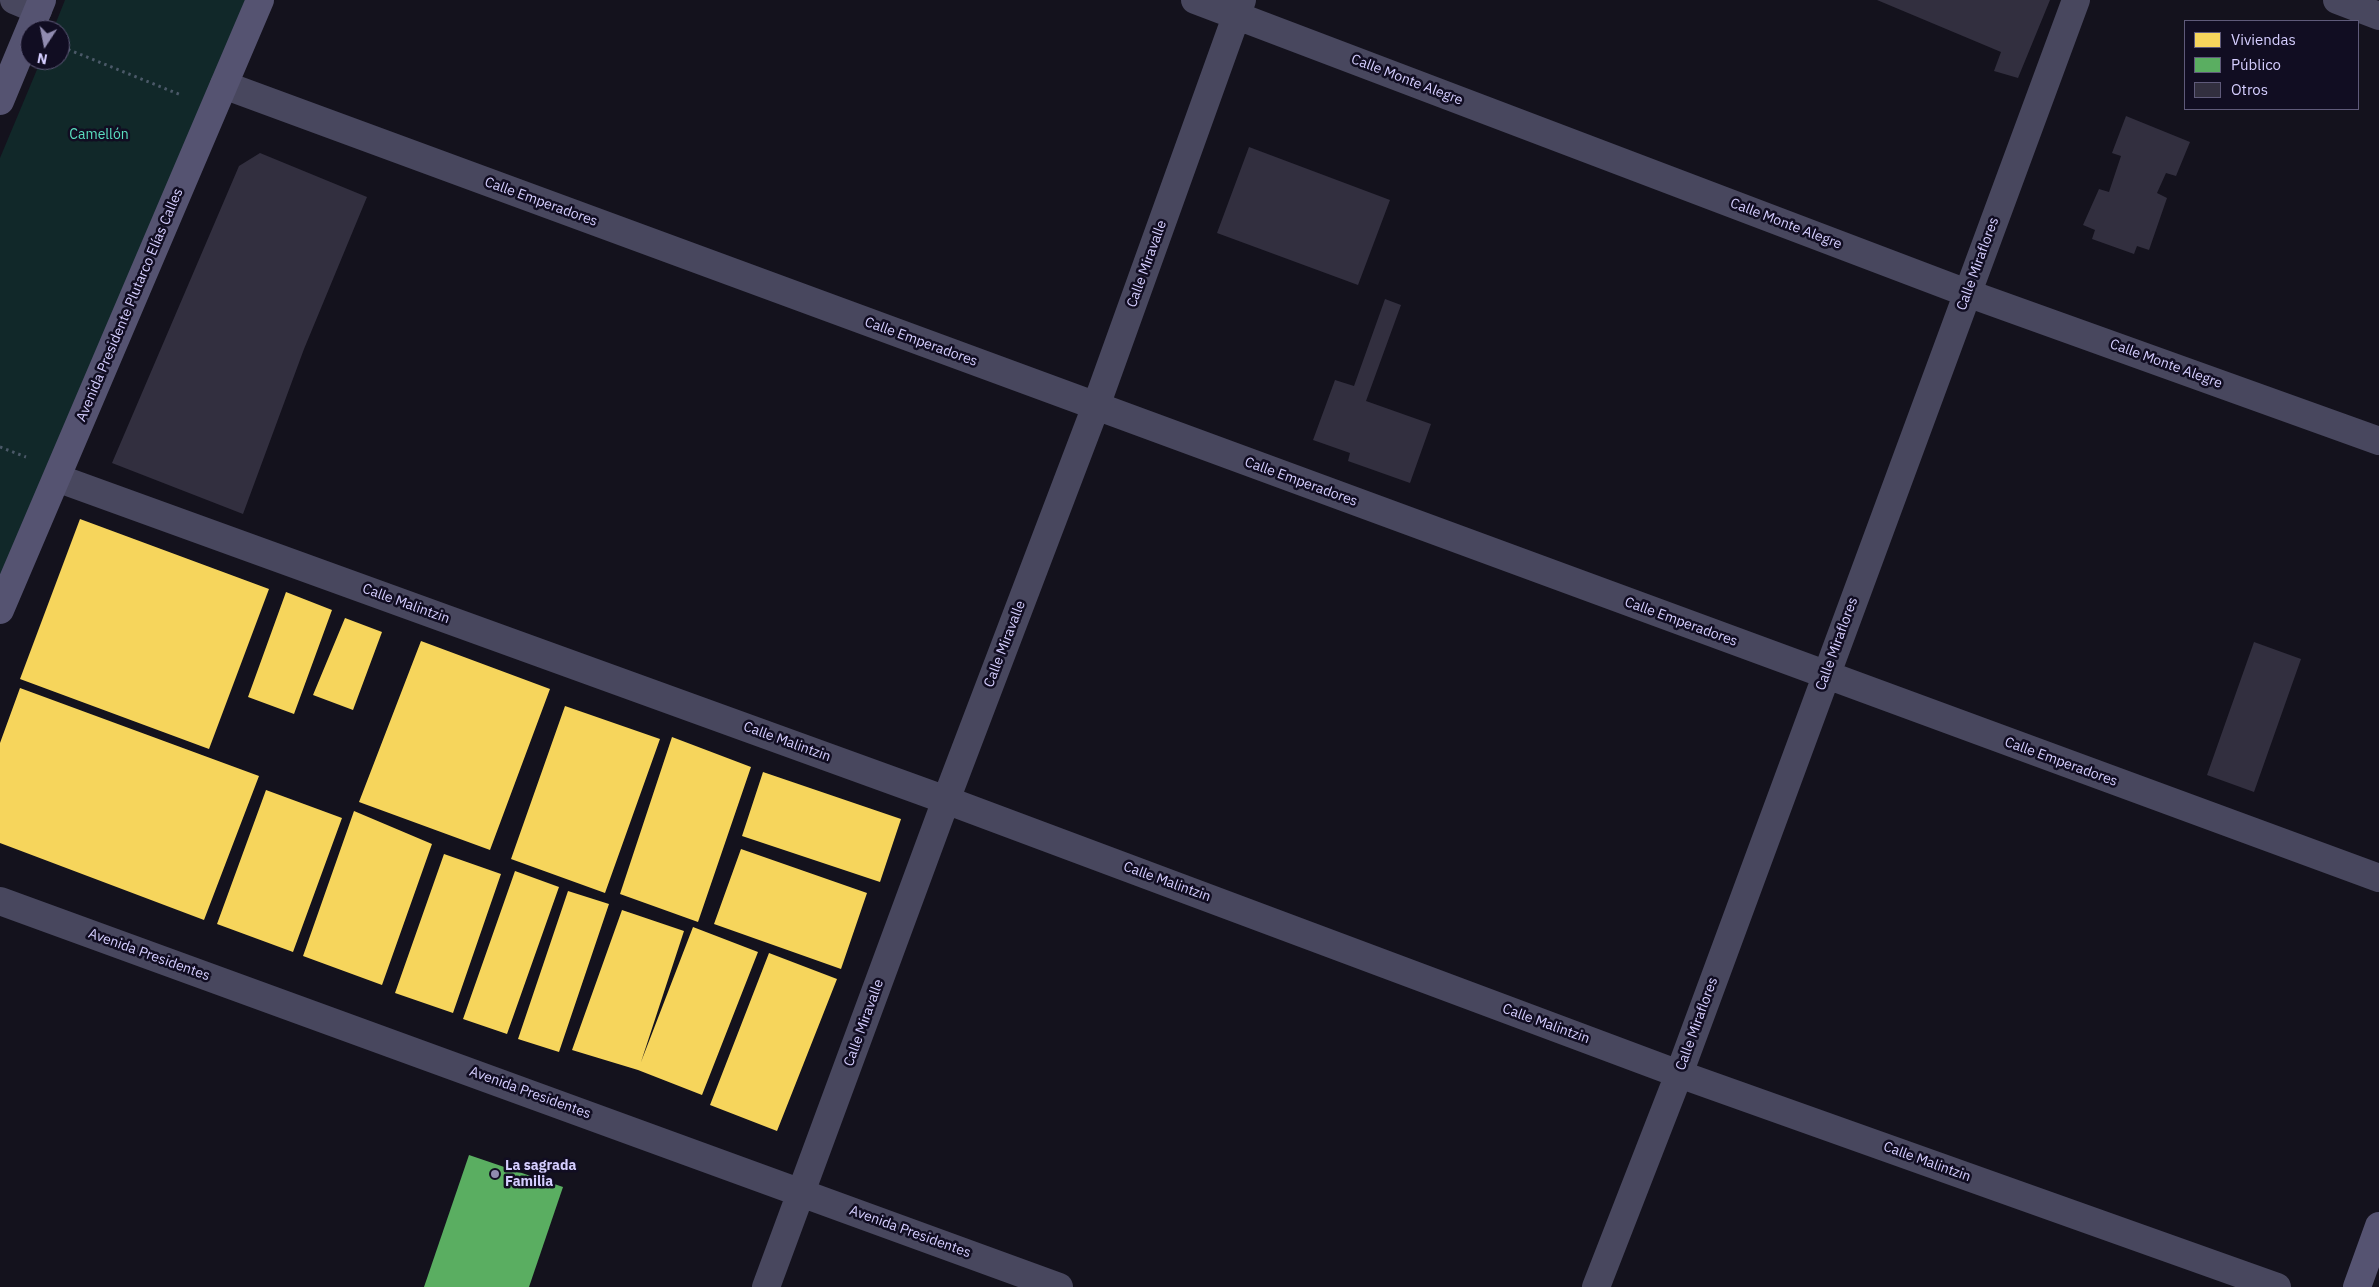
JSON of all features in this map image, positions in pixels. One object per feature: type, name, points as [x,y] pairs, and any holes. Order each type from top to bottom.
[{"type":"main road","name":"Avenida Presidente Plutarco Elías Calles","points":[[0,610],[260,0]]},
{"type":"main road","points":[[0,101],[32,3]]},
{"type":"main road","points":[[2357,1287],[2379,1226]]},
{"type":"street","name":"Calle Monte Alegre","points":[[1195,0],[1239,8],[1967,293],[2379,441]]},
{"type":"street","name":"Calle Miraflores","points":[[1596,1287],[1678,1074],[2076,0]]},
{"type":"street","points":[[2337,0],[2379,16]]},
{"type":"street","name":"Calle Miravalle","points":[[766,1287],[946,800],[1096,406],[1239,8]]},
{"type":"street","name":"Calle Emperadores","points":[[219,97],[1096,406],[1825,676],[2379,878]]},
{"type":"street","name":"Calle Malintzin","points":[[56,478],[946,800],[1678,1074],[2277,1287]]},
{"type":"street","name":"Avenida Presidentes","points":[[0,901],[801,1191],[1059,1287]]},
{"type":"path","points":[[70,49],[219,97]]},
{"type":"green space","name":"Camellón","points":[[65,0],[247,0],[0,577],[0,158],[37,70],[70,70],[70,20],[57,20]]},
{"type":"building: Viviendas","points":[[80,519],[269,589],[209,749],[20,679]]},
{"type":"building: Viviendas","points":[[286,592],[332,610],[294,714],[248,697]]},
{"type":"building: Viviendas","points":[[345,618],[382,632],[353,710],[313,695]]},
{"type":"building: Viviendas","points":[[421,641],[550,689],[490,850],[359,802]]},
{"type":"building: Viviendas","points":[[20,688],[259,776],[204,920],[0,843],[0,743]]},
{"type":"building: Viviendas","points":[[565,706],[660,739],[605,893],[511,859]]},
{"type":"building: Viviendas","points":[[672,737],[751,767],[698,922],[620,894]]},
{"type":"building: Viviendas","points":[[763,772],[901,819],[880,882],[742,836]]},
{"type":"building: Viviendas","points":[[266,790],[342,818],[293,952],[217,924]]},
{"type":"building: Viviendas","points":[[354,811],[432,844],[382,985],[303,956]]},
{"type":"building: Viviendas","points":[[741,849],[867,893],[841,969],[714,924]]},
{"type":"building: Viviendas","points":[[444,854],[501,874],[453,1013],[395,993]]},
{"type":"building: Viviendas","points":[[515,871],[559,887],[507,1034],[463,1019]]},
{"type":"building: Viviendas","points":[[568,891],[609,904],[559,1052],[518,1039]]},
{"type":"building: Viviendas","points":[[622,910],[684,931],[641,1062],[693,927],[758,952],[702,1095],[638,1070],[572,1050]]},
{"type":"building: Viviendas","points":[[769,953],[837,979],[777,1131],[710,1105]]},
{"type":"building: Público","points":[[469,1155],[563,1187],[529,1287],[424,1287]]},
{"type":"building: Otros","points":[[1877,0],[2050,0],[2018,78],[1994,71],[2001,52]]},
{"type":"building: Otros","points":[[2126,116],[2190,142],[2176,176],[2166,173],[2157,193],[2167,198],[2149,250],[2137,246],[2134,254],[2092,239],[2095,230],[2083,225],[2099,189],[2109,192],[2121,156],[2112,153]]},
{"type":"building: Otros","points":[[1249,147],[1390,200],[1358,285],[1217,233]]},
{"type":"building: Otros","points":[[260,153],[367,197],[304,349],[243,514],[112,463],[239,166]]},
{"type":"building: Otros","points":[[1385,299],[1401,305],[1366,401],[1431,424],[1410,483],[1348,461],[1350,453],[1313,440],[1335,380],[1354,386]]},
{"type":"building: Otros","points":[[2254,642],[2301,659],[2254,792],[2207,775]]},
{"type":"place","name":"La sagrada Familia","points":[[495,1174]]}]
